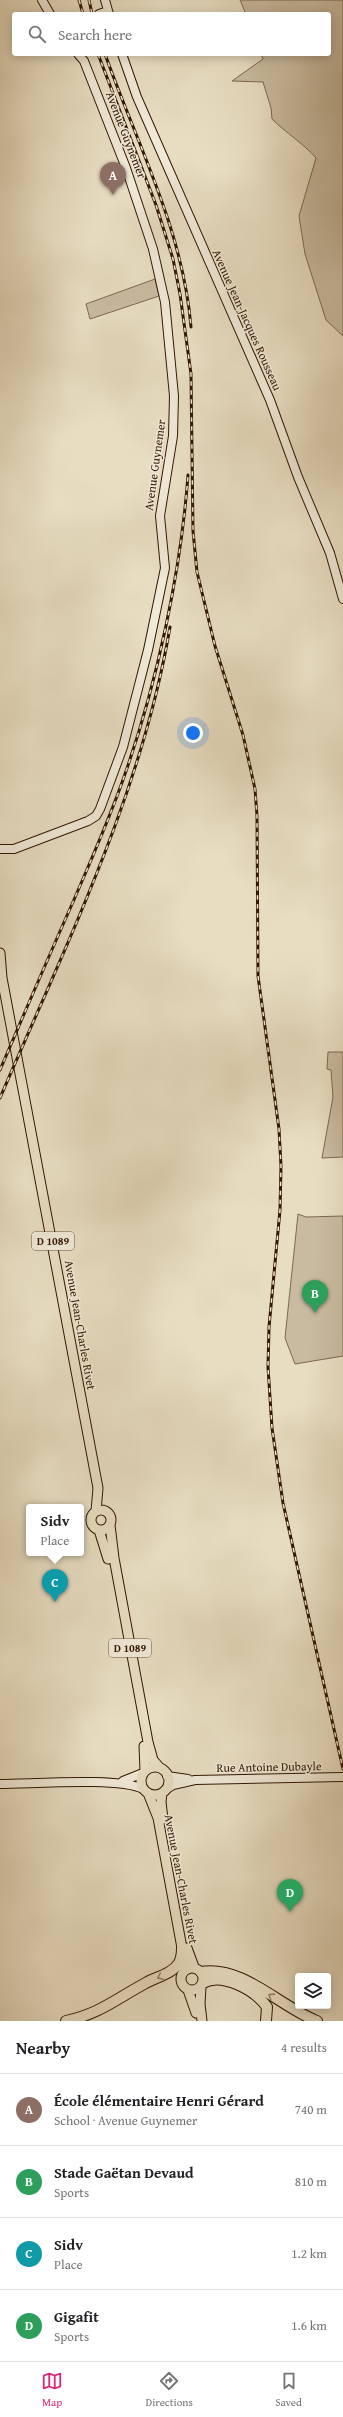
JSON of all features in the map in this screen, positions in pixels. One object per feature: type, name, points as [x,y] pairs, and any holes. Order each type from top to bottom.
[{"type":"highway","points":[[66,2021],[82,2018],[106,2008],[145,1983],[168,1973],[178,1964],[182,1948]]},
{"type":"highway","points":[[198,1970],[218,1971],[242,1979],[317,2021]]},
{"type":"highway","points":[[202,1985],[212,1978],[222,1979],[252,1994],[266,2007],[266,2021]]},
{"type":"main road","points":[[42,0],[49,12]]},
{"type":"main road","points":[[105,0],[109,12]]},
{"type":"main road","name":"Avenue Guynemer","points":[[0,849],[10,850],[88,821],[96,816],[123,747],[148,650],[165,568],[160,516],[174,424],[165,302],[153,249],[136,196],[84,61],[80,56]]},
{"type":"main road","name":"Avenue Jean-Jacques Rousseau","points":[[123,56],[137,97],[270,400],[298,477],[330,553],[343,599]]},
{"type":"main road","points":[[0,845],[10,850]]},
{"type":"main road","name":"D 1089","points":[[0,952],[0,965]]},
{"type":"main road","name":"Avenue Jean-Charles Rivet","points":[[0,965],[98,1488],[108,1512]]},
{"type":"main road","name":"Avenue Jean-Charles Rivet","points":[[96,1510],[98,1488]]},
{"type":"main road","points":[[100,1509],[108,1512],[111,1518],[110,1526],[99,1530],[94,1527],[91,1521],[92,1515],[96,1510],[100,1509]]},
{"type":"main road","name":"D 1089","points":[[110,1526],[114,1558],[148,1742],[151,1754],[160,1768]]},
{"type":"main road","name":"D 1089","points":[[99,1530],[108,1559],[143,1740],[144,1772]]},
{"type":"main road","points":[[0,1784],[110,1783],[134,1785],[155,1795],[164,1791],[168,1782],[167,1776],[160,1768],[151,1768],[134,1778],[110,1783]]},
{"type":"main road","points":[[144,1772],[141,1780],[146,1791]]},
{"type":"main road","name":"Rue Antoine Dubayle","points":[[167,1776],[195,1780],[343,1777]]},
{"type":"main road","name":"Rue Antoine Dubayle","points":[[164,1791],[173,1785],[195,1780]]},
{"type":"main road","name":"Avenue Jean-Charles Rivet","points":[[146,1791],[158,1818],[182,1948],[184,1971]]},
{"type":"main road","name":"Avenue Jean-Charles Rivet","points":[[164,1791],[161,1802],[189,1957],[198,1970]]},
{"type":"main road","points":[[197,2021],[195,2006],[188,1990],[181,1983],[181,1977],[184,1971],[198,1970],[202,1985],[200,2004],[202,2021]]},
{"type":"main road","points":[[188,1990],[195,1990],[202,1985]]},
{"type":"shaded area","points":[[240,0],[343,0],[343,336],[326,320],[305,254],[299,216],[316,158],[272,119],[271,108],[263,82],[232,81],[263,59],[262,56],[331,56],[331,12],[245,12]]},
{"type":"shaded area","points":[[155,279],[159,296],[90,319],[86,304]]},
{"type":"shaded area","points":[[328,1052],[343,1052],[343,1157],[322,1158],[333,1097],[331,1070],[327,1069]]},
{"type":"shaded area","points":[[298,1214],[306,1217],[343,1216],[343,1356],[295,1364],[285,1338]]},
{"type":"railway","points":[[79,0],[82,12]]},
{"type":"railway","points":[[89,0],[92,12]]},
{"type":"railway","points":[[99,56],[156,205],[173,259],[180,294],[191,374],[193,531],[197,572],[215,646],[243,735],[255,789],[257,816],[258,976],[279,1129],[281,1166],[280,1210],[269,1327],[268,1367],[272,1428],[283,1503],[343,1769]]},
{"type":"railway","points":[[106,56],[169,222],[179,256],[191,327]]},
{"type":"railway","points":[[0,1070],[100,839],[137,739],[166,626],[180,549],[188,475]]},
{"type":"railway","points":[[0,1098],[75,925],[121,808],[141,749],[157,689],[170,627]]},
{"type":"place","name":"École élémentaire Henri Gérard","points":[[113,195]]},
{"type":"place","name":"Stade Gaëtan Devaud","points":[[315,1313]]},
{"type":"place","name":"Sidv","points":[[55,1602]]},
{"type":"place","name":"Gigafit","points":[[290,1912]]}]
